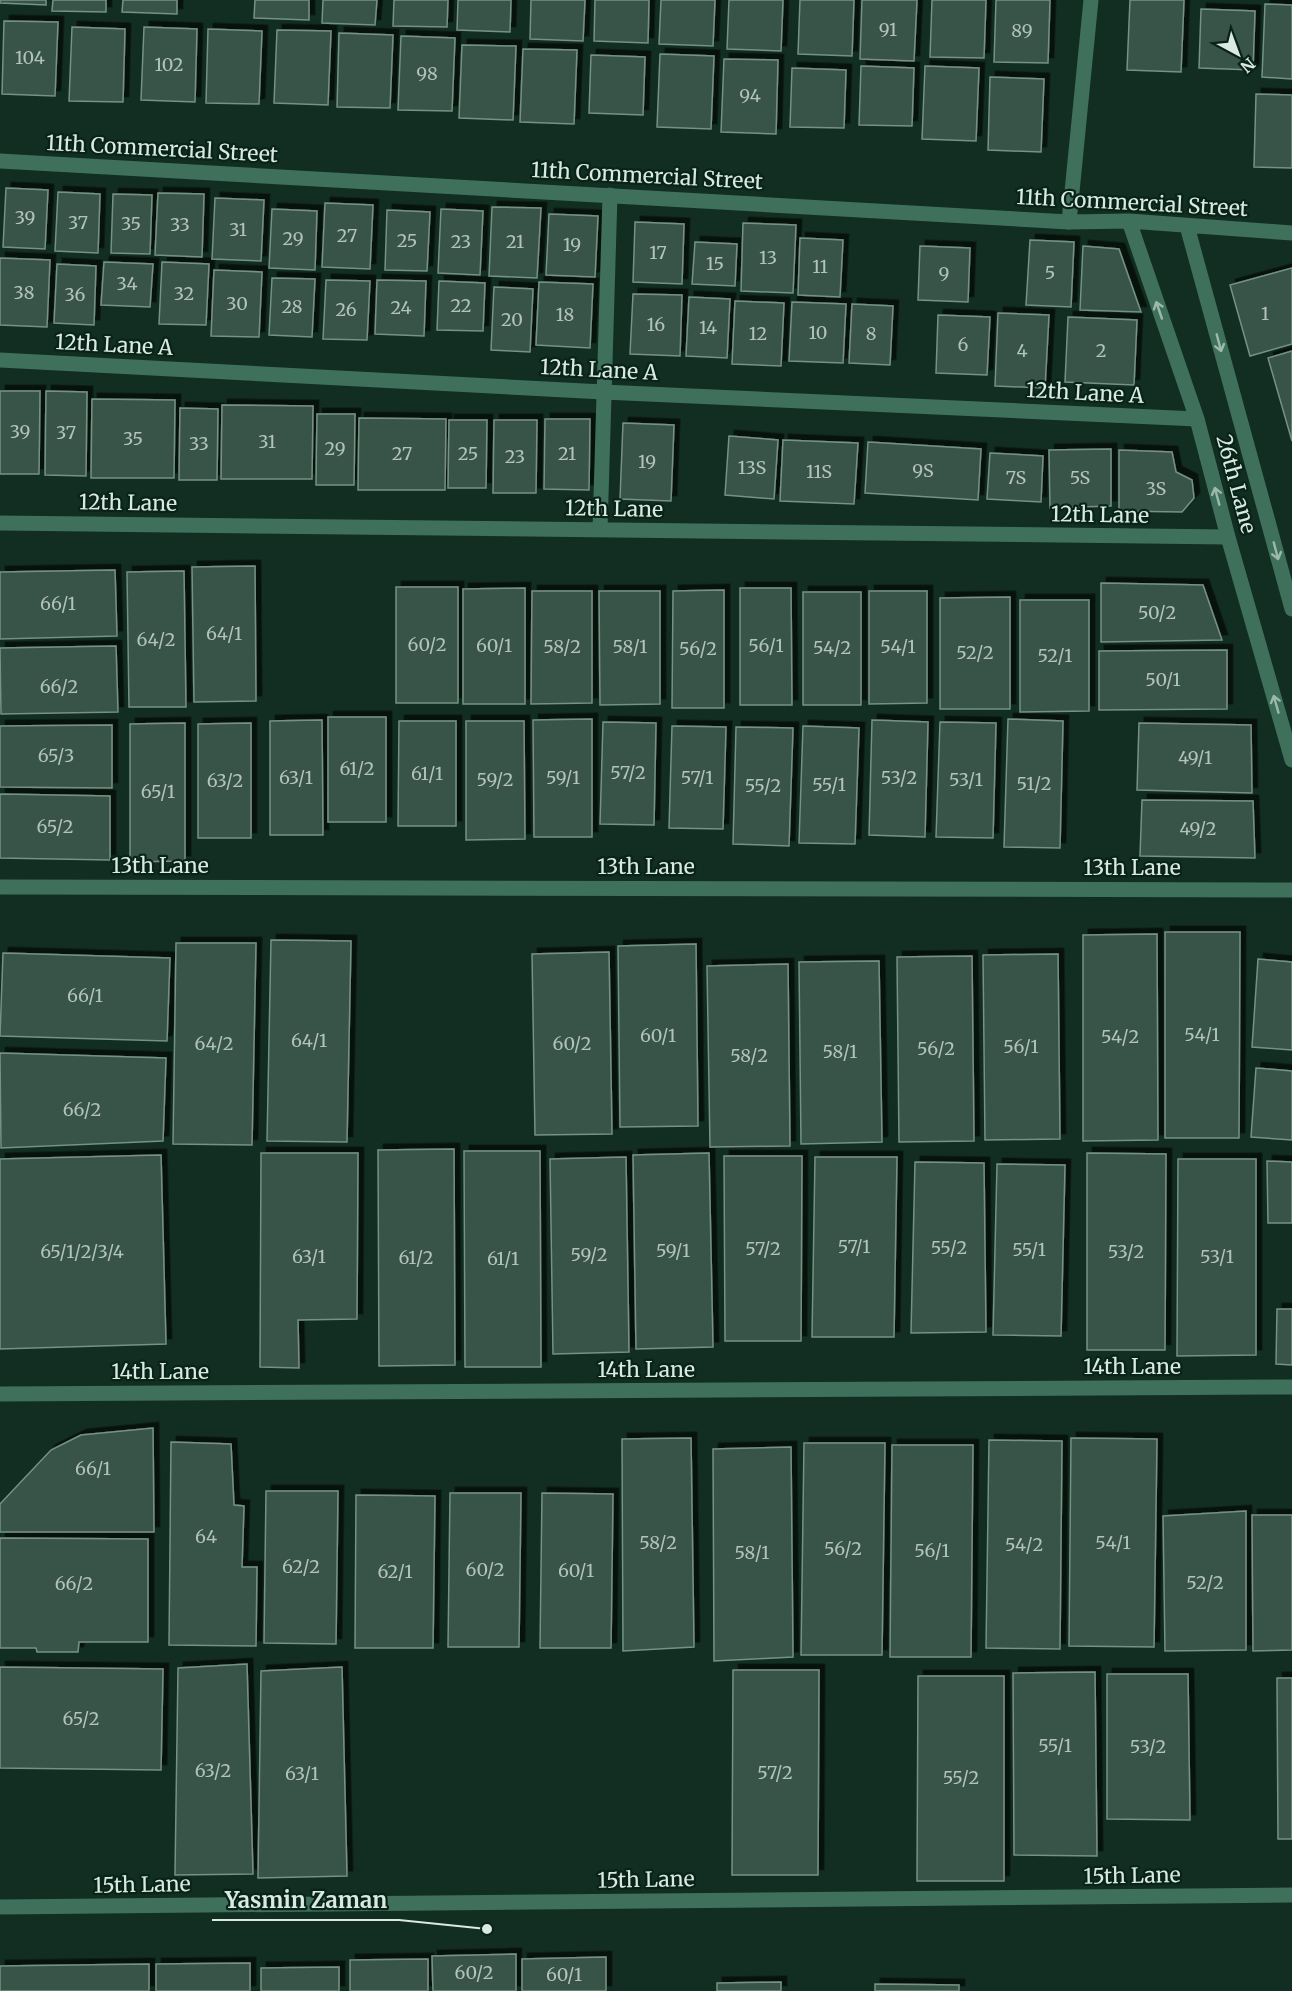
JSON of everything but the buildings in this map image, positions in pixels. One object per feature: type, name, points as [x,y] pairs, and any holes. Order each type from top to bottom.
[{"type":"street","points":[[1069,222],[1091,0]]},
{"type":"street","name":"11th Commercial Street","points":[[0,161],[1069,222],[1129,221],[1292,233]]},
{"type":"street","points":[[600,530],[610,195]]},
{"type":"street","name":"26th Lane","points":[[1129,221],[1197,419],[1228,537],[1292,760]]},
{"type":"street","points":[[1187,226],[1292,609]]},
{"type":"street","name":"12th Lane A","points":[[0,360],[603,392],[1197,419]]},
{"type":"street","name":"12th Lane","points":[[0,523],[1228,537]]},
{"type":"street","name":"13th Lane","points":[[0,886],[1292,890]]},
{"type":"street","name":"14th Lane","points":[[0,1394],[1292,1387]]},
{"type":"street","name":"15th Lane","points":[[0,1907],[1292,1895]]},
{"type":"place","name":"Yasmin Zaman","points":[[487,1929]]}]
